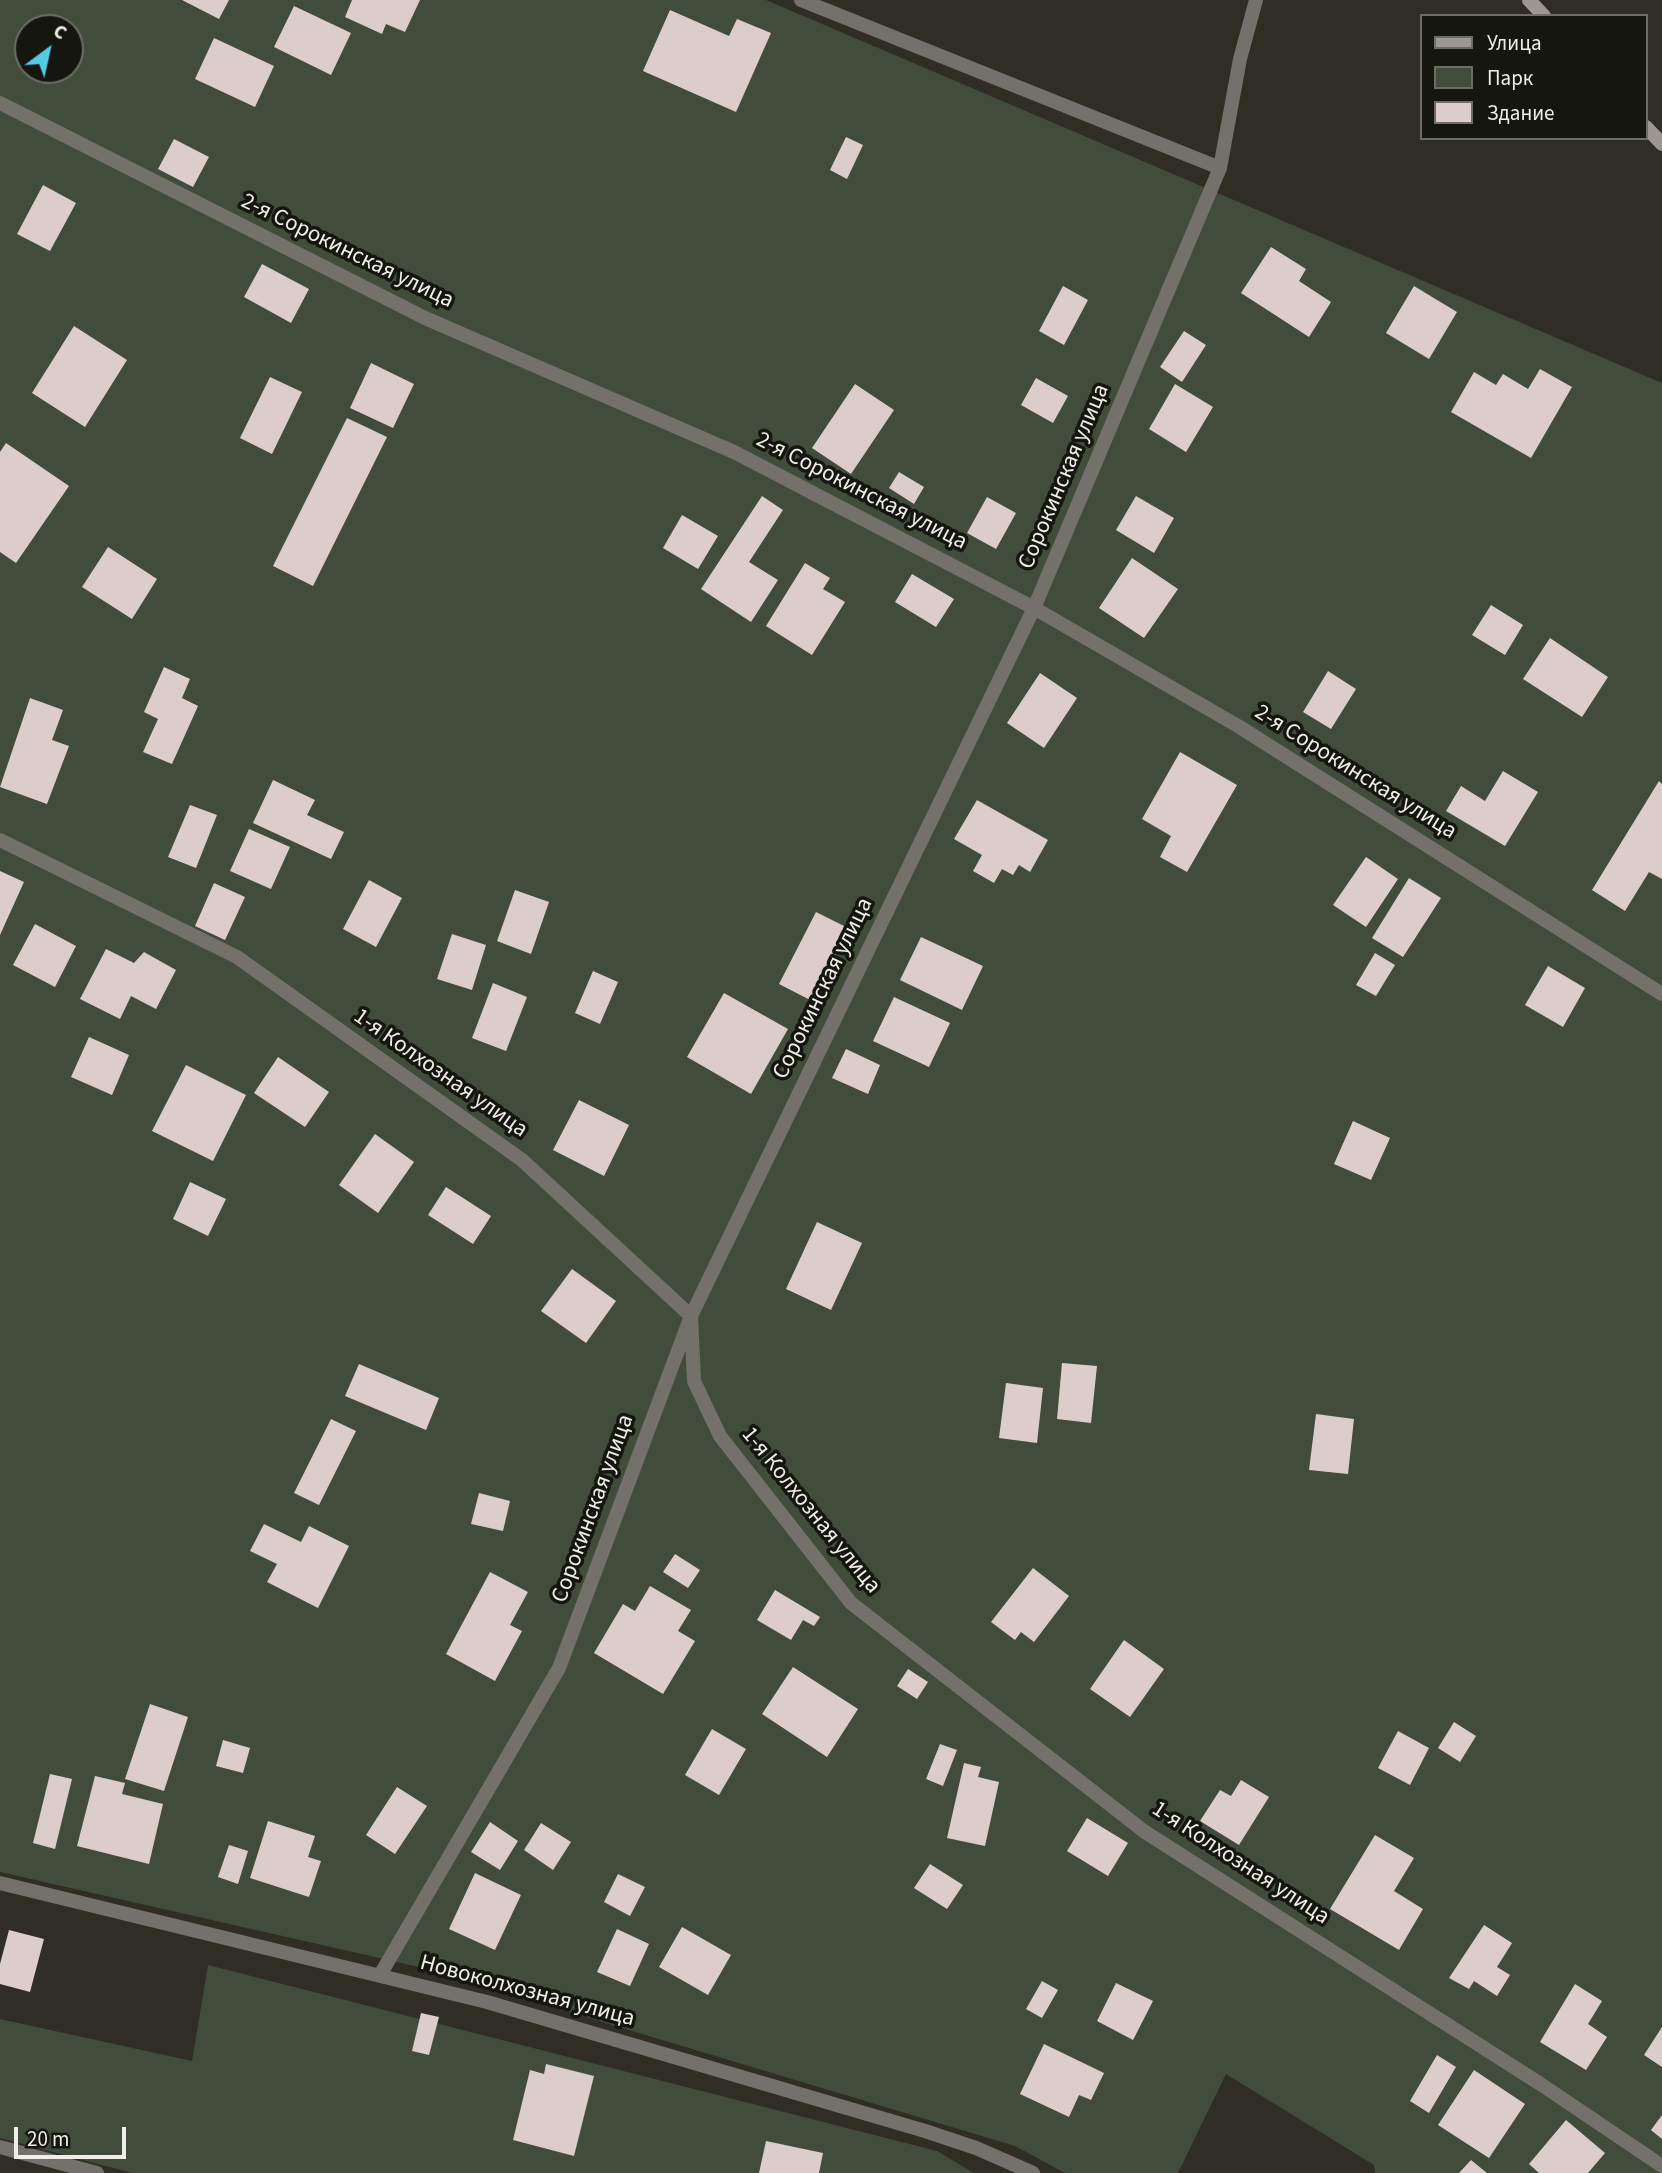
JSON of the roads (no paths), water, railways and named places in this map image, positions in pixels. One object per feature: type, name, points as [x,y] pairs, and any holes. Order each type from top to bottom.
[{"type":"street","points":[[801,0],[1220,168]]},
{"type":"street","name":"Сорокинская улица","points":[[380,1975],[559,1668],[691,1315],[1034,608],[1220,168],[1240,59],[1256,0]]},
{"type":"street","points":[[1530,0],[1542,14]]},
{"type":"street","name":"2-я Сорокинская улица","points":[[0,103],[425,318],[734,452],[1034,608],[1238,726],[1662,994]]},
{"type":"street","points":[[1648,129],[1662,144]]},
{"type":"street","name":"1-я Колхозная улица","points":[[0,840],[237,957],[522,1160],[691,1315],[694,1381],[720,1436],[851,1603],[1145,1832],[1542,2085],[1662,2166]]},
{"type":"street","name":"Новоколхозная улица","points":[[0,1884],[380,1975],[541,2017],[925,2131],[976,2148],[1033,2173]]},
{"type":"street","points":[[0,2147],[97,2173]]}]
